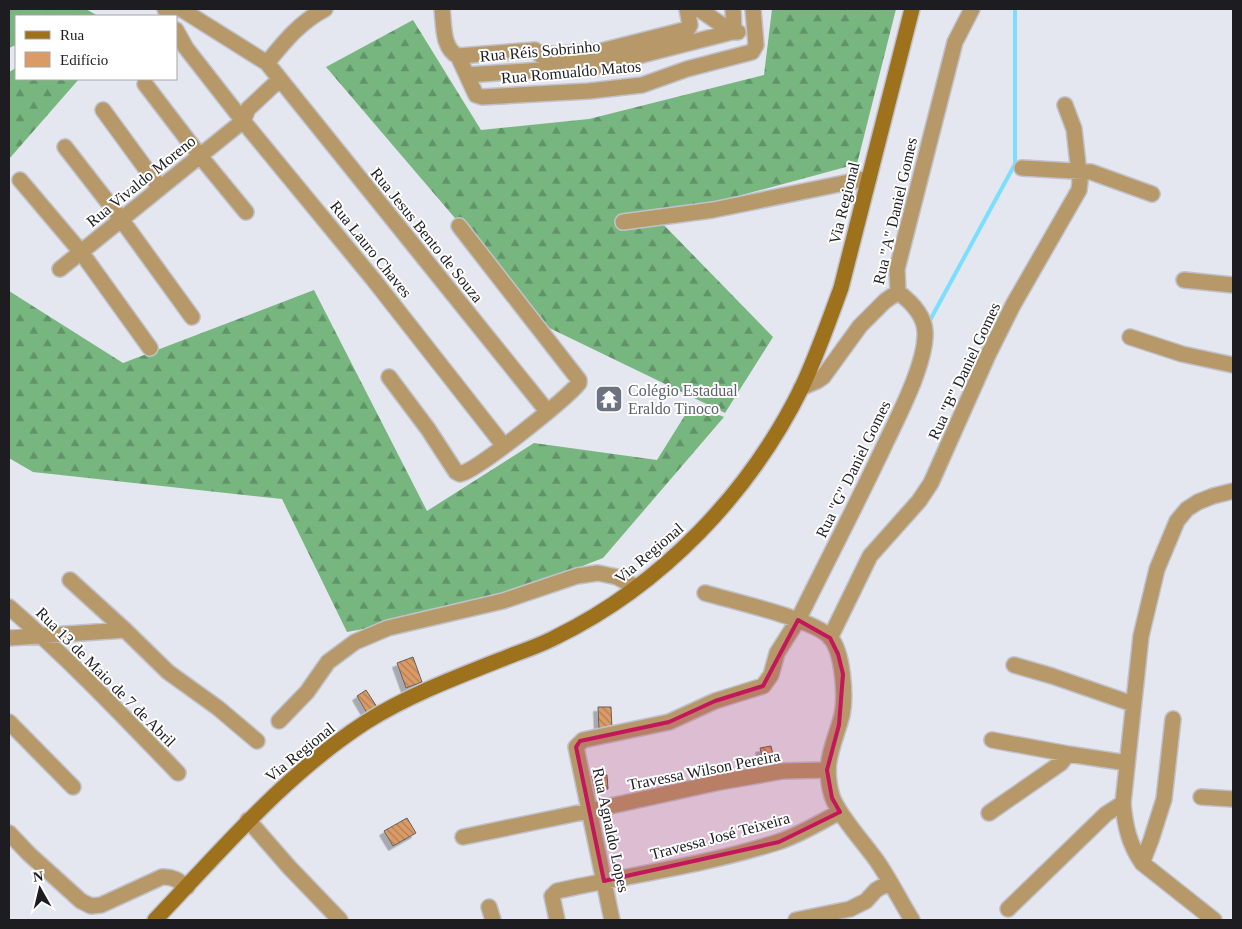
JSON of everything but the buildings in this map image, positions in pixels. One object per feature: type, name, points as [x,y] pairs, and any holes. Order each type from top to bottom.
[{"type":"main road","name":"Via Regional","points":[[155,920],[248,820],[285,785],[327,750],[368,721],[423,692],[554,638],[613,605],[696,535],[749,475],[770,443],[801,388],[841,288],[912,9]]},
{"type":"street","name":"Rua Jesus Bento de Souza","points":[[181,9],[267,63],[547,411]]},
{"type":"street","points":[[267,63],[289,36],[314,14],[325,9]]},
{"type":"street","name":"Rua Romualdo Matos","points":[[442,9],[446,40],[452,53],[458,56],[476,95],[482,97],[589,91],[642,85],[687,69],[752,52],[756,45],[754,29]]},
{"type":"street","points":[[458,56],[535,50],[540,55],[602,51],[688,29],[690,25],[687,9]]},
{"type":"street","points":[[699,9],[733,32]]},
{"type":"street","points":[[733,9],[733,32]]},
{"type":"street","points":[[753,9],[754,29]]},
{"type":"street","name":"Rua \"A\" Daniel Gomes","points":[[801,388],[823,377],[860,326],[898,292],[897,269],[950,61],[955,42],[972,9]]},
{"type":"street","name":"Rua Réis Sobrinho","points":[[467,75],[599,66],[733,32],[754,29]]},
{"type":"street","name":"Rua Lauro Chaves","points":[[178,34],[186,48],[243,121],[373,279],[504,446]]},
{"type":"street","points":[[243,121],[248,109],[280,79]]},
{"type":"street","points":[[145,84],[246,212]]},
{"type":"street","name":"Rua \"B\" Daniel Gomes","points":[[830,638],[870,556],[919,501],[931,484],[988,355],[1079,190],[1079,171],[1074,129],[1065,105]]},
{"type":"street","points":[[103,110],[160,188]]},
{"type":"street","name":"Rua Vivaldo Moreno","points":[[60,269],[243,121]]},
{"type":"street","points":[[65,147],[121,219],[192,317]]},
{"type":"street","points":[[1022,168],[1091,172],[1152,194]]},
{"type":"street","points":[[624,222],[713,210],[868,178]]},
{"type":"street","points":[[20,180],[80,252],[150,348]]},
{"type":"street","points":[[389,378],[428,429],[456,472],[460,474],[469,471],[504,446],[578,385],[579,380],[459,226]]},
{"type":"street","points":[[1184,280],[1233,285]]},
{"type":"street","name":"Rua \"G\" Daniel Gomes","points":[[576,747],[583,740],[669,722],[715,701],[763,686],[771,675],[777,653],[798,620],[907,398],[923,352],[925,329],[917,311],[898,292]]},
{"type":"street","points":[[1130,337],[1182,354],[1233,365]]},
{"type":"street","points":[[1214,920],[1142,863],[1134,851],[1126,829],[1123,803],[1141,636],[1148,600],[1157,569],[1177,521],[1187,509],[1213,496],[1233,492]]},
{"type":"street","points":[[279,721],[307,692],[328,662],[355,642],[388,628],[503,601],[583,575],[598,573],[617,578],[636,587]]},
{"type":"street","points":[[70,580],[168,672],[218,708],[257,741]]},
{"type":"street","points":[[705,593],[798,620],[830,638],[838,654],[842,674],[842,711],[827,770],[832,798],[840,812],[880,865],[912,920]]},
{"type":"street","name":"Rua 13 de Maio de 7 de Abril","points":[[9,607],[43,636],[178,774]]},
{"type":"street","points":[[9,638],[125,630]]},
{"type":"street","points":[[1014,666],[1052,676],[1133,704]]},
{"type":"street","points":[[1142,863],[1164,798],[1173,718]]},
{"type":"street","points":[[9,722],[73,787]]},
{"type":"street","points":[[992,740],[1127,763]]},
{"type":"street","name":"Rua Agnaldo Lopes","points":[[576,747],[612,920]]},
{"type":"street","points":[[989,813],[1061,763],[1068,754]]},
{"type":"street","name":"Travessa Wilson Pereira","points":[[463,836],[720,782],[783,772],[827,770]]},
{"type":"street","points":[[1202,797],[1233,799]]},
{"type":"street","points":[[1008,909],[1106,814],[1123,803]]},
{"type":"street","name":"Travessa José Teixeira","points":[[557,920],[552,896],[557,891],[604,880],[665,870],[778,842],[798,834],[840,812]]},
{"type":"street","points":[[248,820],[289,867],[340,920]]},
{"type":"street","points":[[9,833],[29,854],[81,901],[91,906],[101,905],[162,877],[169,876],[175,878],[187,887]]},
{"type":"street","points":[[796,920],[850,909],[866,901],[876,890],[890,882]]},
{"type":"highlighted area","points":[[798,620],[830,638],[838,654],[843,674],[839,725],[827,770],[832,798],[840,812],[779,842],[604,881],[576,747],[580,741],[669,722],[715,701],[763,686]]},
{"type":"green space","points":[[9,9],[86,9],[96,15],[15,15],[15,45],[9,48]]},
{"type":"green space","points":[[772,9],[896,9],[857,164],[657,218],[773,337],[725,413],[537,322],[460,224],[326,67],[413,20],[481,130],[589,119],[764,75]]},
{"type":"green space","points":[[15,69],[15,80],[78,80],[9,159],[9,72]]},
{"type":"green space","points":[[314,290],[427,511],[534,443],[657,460],[692,404],[724,417],[603,558],[472,609],[347,632],[282,499],[33,472],[9,458],[9,291],[123,363]]},
{"type":"waterway","points":[[929,322],[1015,164],[1015,9]]},
{"type":"place","name":"Colégio Estadual Eraldo Tinoco","points":[[609,399]]}]
